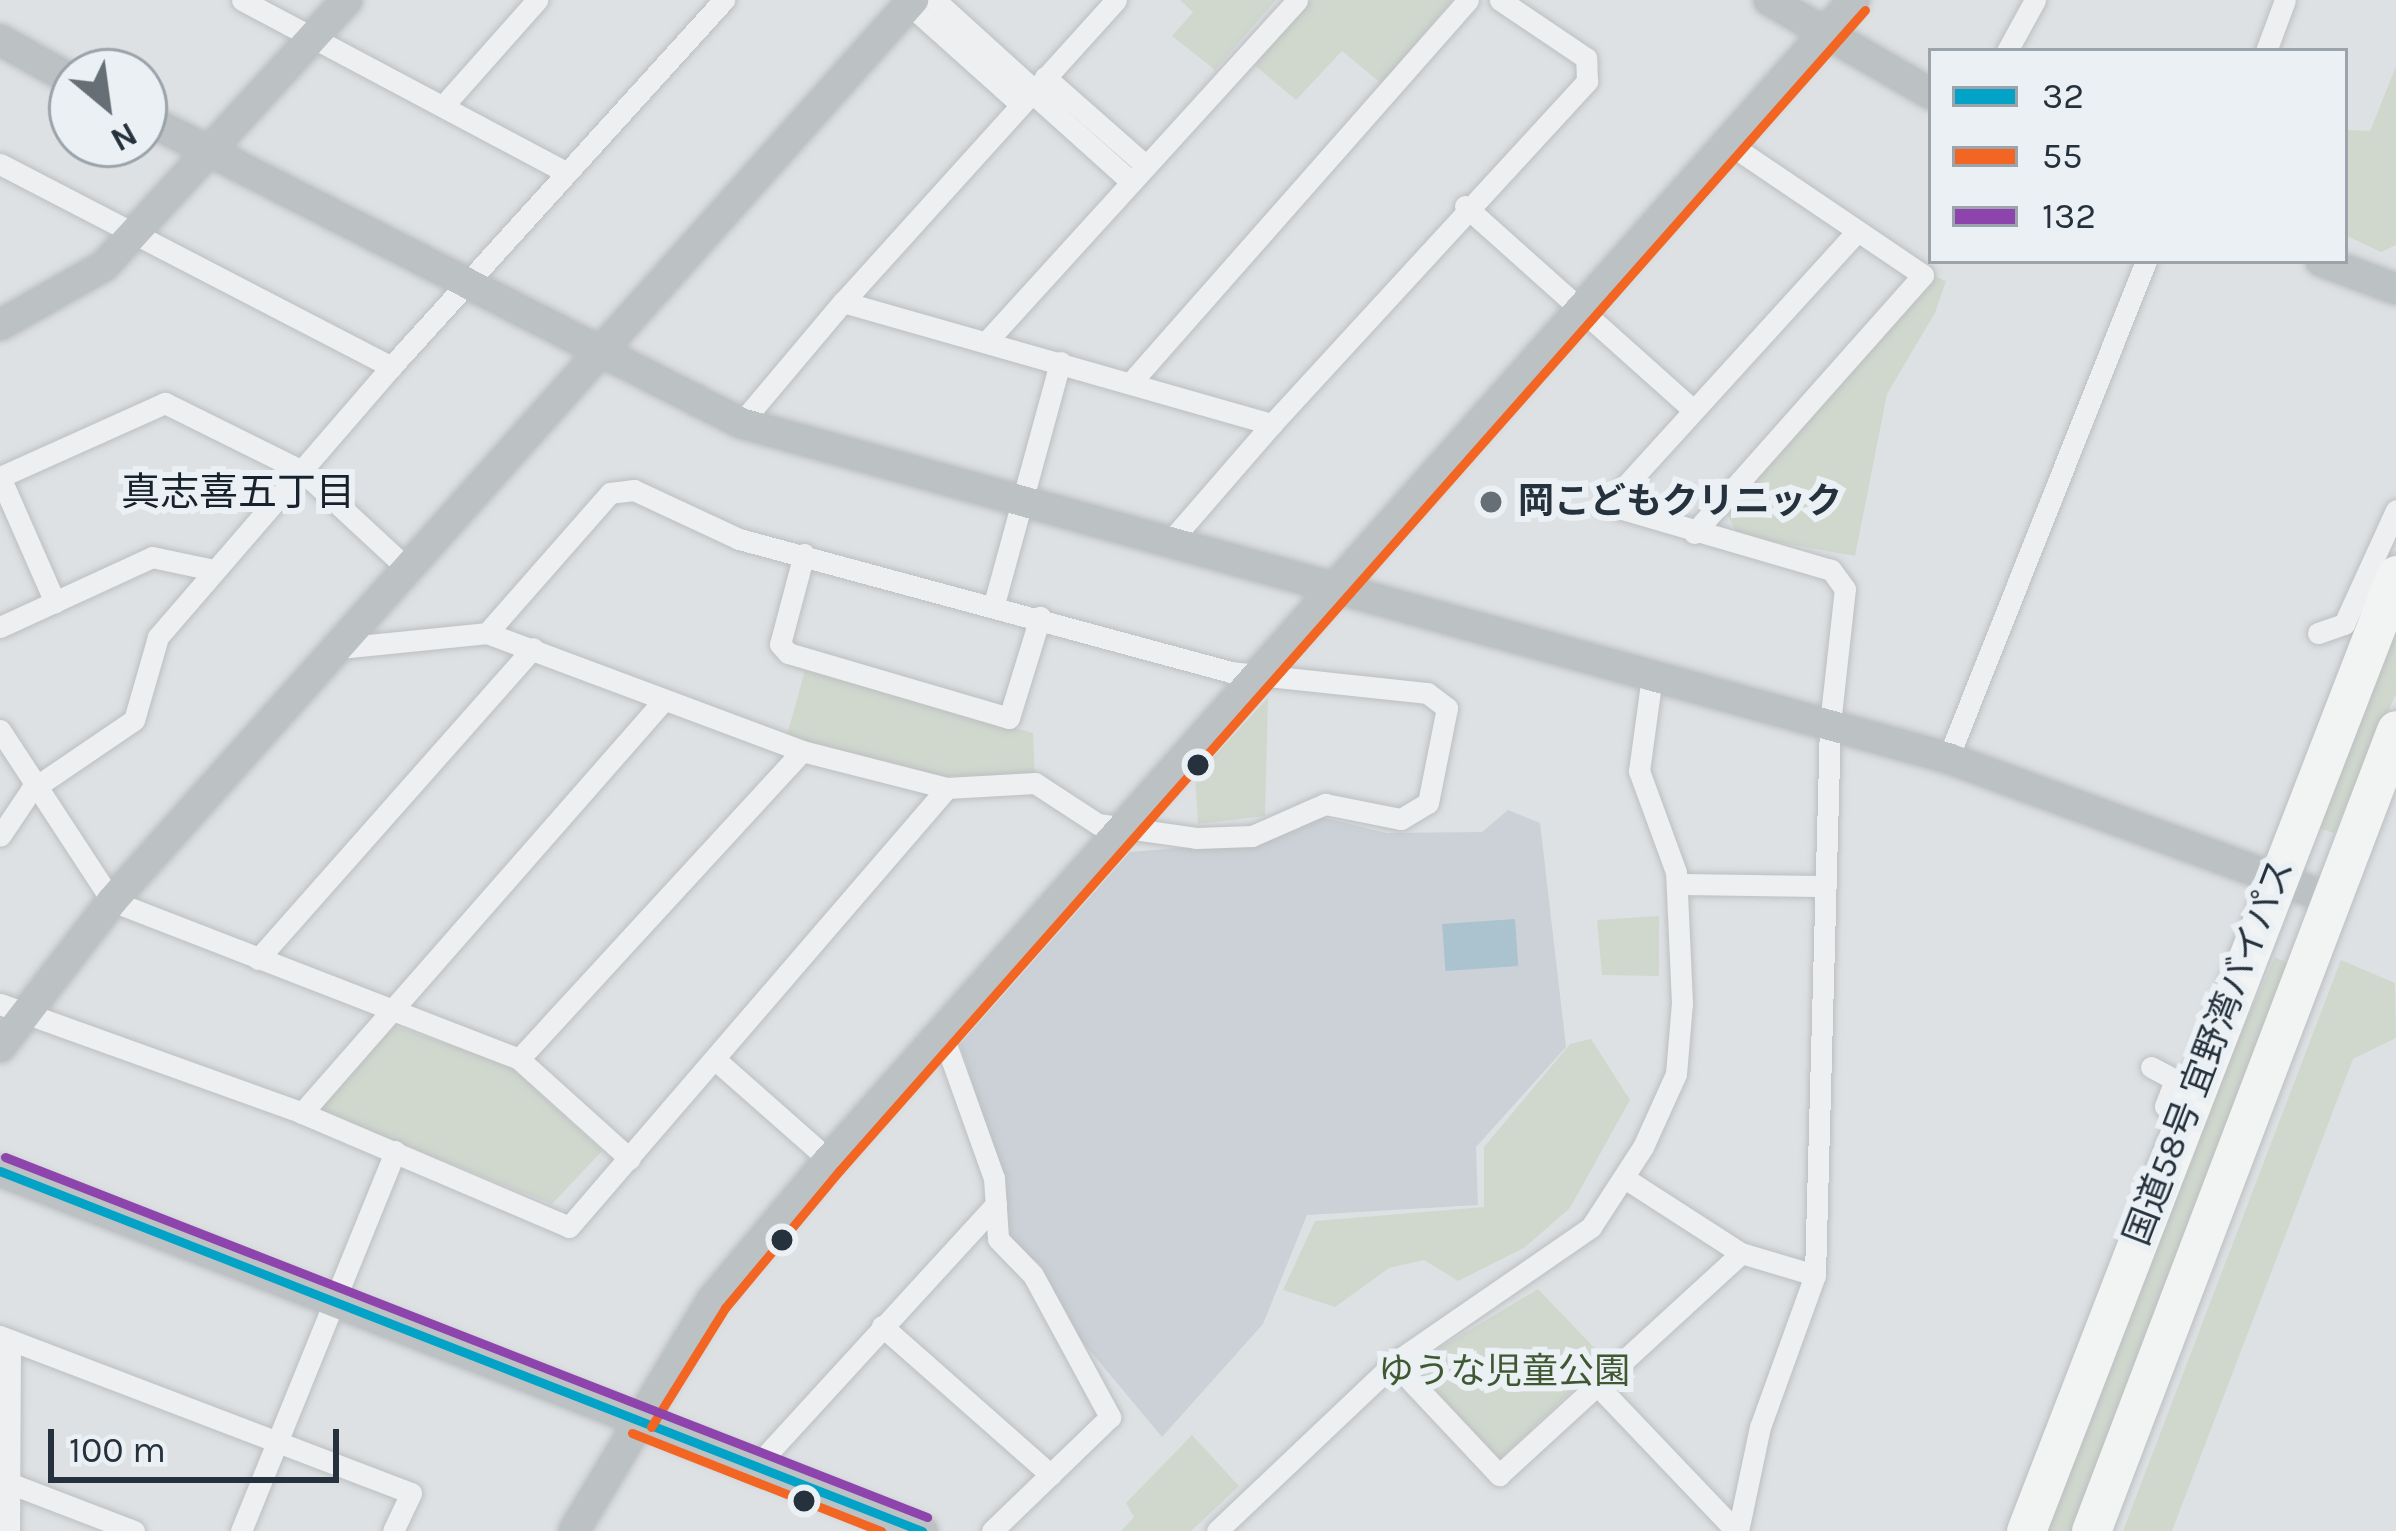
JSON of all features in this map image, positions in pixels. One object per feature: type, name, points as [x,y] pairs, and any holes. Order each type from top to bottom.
[{"type":"highway","name":"国道58号 宜野湾バイパス","points":[[2026,1531],[2396,575]]},
{"type":"highway","name":"国道58号 宜野湾バイパス","points":[[2091,1531],[2396,730]]},
{"type":"street","points":[[242,0],[567,173]]},
{"type":"street","points":[[0,325],[69,290],[139,233],[346,0]]},
{"type":"street","points":[[443,106],[537,0]]},
{"type":"street","points":[[0,836],[31,790],[134,720],[158,637],[392,367],[724,0]]},
{"type":"street","points":[[741,423],[843,302],[1116,0]]},
{"type":"street","points":[[988,340],[1136,171],[1297,0]]},
{"type":"street","points":[[1134,379],[1468,0]]},
{"type":"street","points":[[1168,544],[1466,206],[1587,82],[1586,58],[1500,0]]},
{"type":"street","points":[[1769,0],[1928,92]]},
{"type":"street","points":[[574,1531],[713,1299],[1250,673],[1731,145],[1854,0]]},
{"type":"street","points":[[2009,48],[2035,0]]},
{"type":"street","points":[[2267,48],[2285,0]]},
{"type":"street","points":[[0,1046],[10,1008],[340,648],[915,1],[1136,171]]},
{"type":"street","points":[[0,40],[48,67]]},
{"type":"street","points":[[168,130],[599,356],[741,423],[1022,506],[1948,758],[2331,899]]},
{"type":"street","points":[[1694,533],[1924,275],[1731,145]]},
{"type":"street","points":[[0,164],[392,367]]},
{"type":"street","points":[[1466,206],[1692,409]]},
{"type":"street","points":[[1737,1531],[1760,1427],[1815,1275],[1830,724],[1842,578],[1608,506],[1857,231]]},
{"type":"street","points":[[1948,758],[2145,264]]},
{"type":"street","points":[[2329,264],[2396,289]]},
{"type":"street","points":[[843,302],[1134,379],[1272,424]]},
{"type":"street","points":[[994,604],[1060,362]]},
{"type":"street","points":[[55,602],[0,477],[165,403],[302,471],[409,571]]},
{"type":"street","points":[[340,648],[487,633],[802,751],[947,788],[1035,783],[1115,828],[1252,836],[1325,804],[1401,819],[1428,803],[1447,709],[1427,693],[1250,673],[739,539],[634,490],[610,494],[487,633]]},
{"type":"street","points":[[2318,633],[2344,624],[2396,510]]},
{"type":"street","points":[[804,554],[780,644],[788,653],[1009,718],[1040,617]]},
{"type":"street","points":[[0,627],[152,557],[213,570]]},
{"type":"street","points":[[258,959],[533,648]]},
{"type":"street","points":[[1217,1531],[1394,1363],[1554,1260],[1626,1179],[1676,1074],[1678,884],[1639,771],[1652,676]]},
{"type":"street","points":[[302,1113],[386,1009],[664,700]]},
{"type":"street","points":[[0,730],[31,790],[112,901],[519,1059],[630,1159]]},
{"type":"street","points":[[519,1059],[802,751]]},
{"type":"street","points":[[10,1008],[302,1113],[568,1227],[718,1062],[947,788]]},
{"type":"street","points":[[1678,884],[1824,886]]},
{"type":"street","points":[[942,1033],[996,1204],[998,1238],[1033,1275],[1108,1404],[1110,1418],[992,1531]]},
{"type":"street","points":[[718,1062],[830,1160]]},
{"type":"street","points":[[2152,1067],[2176,1080],[2165,1106],[2183,1125]]},
{"type":"street","points":[[241,1531],[395,1151]]},
{"type":"street","points":[[0,1171],[335,1296],[922,1531]]},
{"type":"street","points":[[1626,1179],[1741,1253],[1815,1275]]},
{"type":"street","points":[[758,1462],[996,1204]]},
{"type":"street","points":[[1394,1363],[1499,1475],[1741,1253]]},
{"type":"street","points":[[882,1326],[1051,1475]]},
{"type":"street","points":[[9,1531],[5,1338],[411,1493],[393,1531]]},
{"type":"street","points":[[1598,1386],[1737,1531]]},
{"type":"street","points":[[9,1484],[134,1531]]},
{"type":"shaded area","points":[[1508,810],[1540,823],[1566,1047],[1476,1147],[1478,1205],[1307,1215],[1263,1324],[1162,1437],[1076,1334],[1040,1265],[1006,1236],[1004,1184],[960,1044],[1130,852],[1251,842],[1317,816],[1387,833],[1482,832]]},
{"type":"green space","points":[[1180,0],[1276,0],[1215,70],[1172,36],[1193,12]]},
{"type":"green space","points":[[1311,0],[1452,0],[1382,84],[1342,51],[1296,100],[1253,64]]},
{"type":"green space","points":[[2396,66],[2396,245],[2381,252],[2348,236],[2348,130],[2370,131]]},
{"type":"green space","points":[[1934,276],[1946,281],[1935,313],[1887,394],[1855,556],[1738,535],[1727,514]]},
{"type":"green space","points":[[2396,610],[2396,694],[2334,833],[2312,826]]},
{"type":"green space","points":[[805,670],[1033,733],[1035,777],[942,776],[786,739]]},
{"type":"green space","points":[[1268,698],[1265,816],[1198,824],[1195,777]]},
{"type":"green space","points":[[1659,916],[1659,976],[1602,975],[1597,920]]},
{"type":"green space","points":[[2275,957],[2292,965],[2076,1531],[2048,1531],[2197,1131]]},
{"type":"green space","points":[[2341,960],[2395,983],[2396,1038],[2353,1059],[2172,1531],[2123,1531]]},
{"type":"green space","points":[[388,1024],[509,1065],[602,1151],[552,1204],[317,1110]]},
{"type":"green space","points":[[1591,1039],[1630,1100],[1570,1208],[1524,1248],[1458,1281],[1424,1260],[1389,1268],[1335,1307],[1283,1290],[1315,1221],[1484,1207],[1484,1147],[1570,1044]]},
{"type":"green space","name":"ゆうな児童公園","points":[[1538,1289],[1605,1359],[1500,1459],[1411,1365]]},
{"type":"green space","points":[[1192,1435],[1239,1486],[1191,1531],[1121,1531],[1134,1517],[1126,1503]]},
{"type":"water","points":[[1515,919],[1518,966],[1445,971],[1442,924]]},
{"type":"transit line","name":"55","points":[[651,1427],[725,1308],[840,1170],[1865,10]]},
{"type":"transit line","name":"132","points":[[5,1157],[927,1517]]},
{"type":"transit line","name":"32","points":[[0,1171],[922,1531]]},
{"type":"transit line","name":"55","points":[[632,1433],[881,1531]]},
{"type":"place","name":"岡こどもクリニック","points":[[1491,502]]},
{"type":"district","name":"真志喜五丁目","points":[[238,492]]}]
